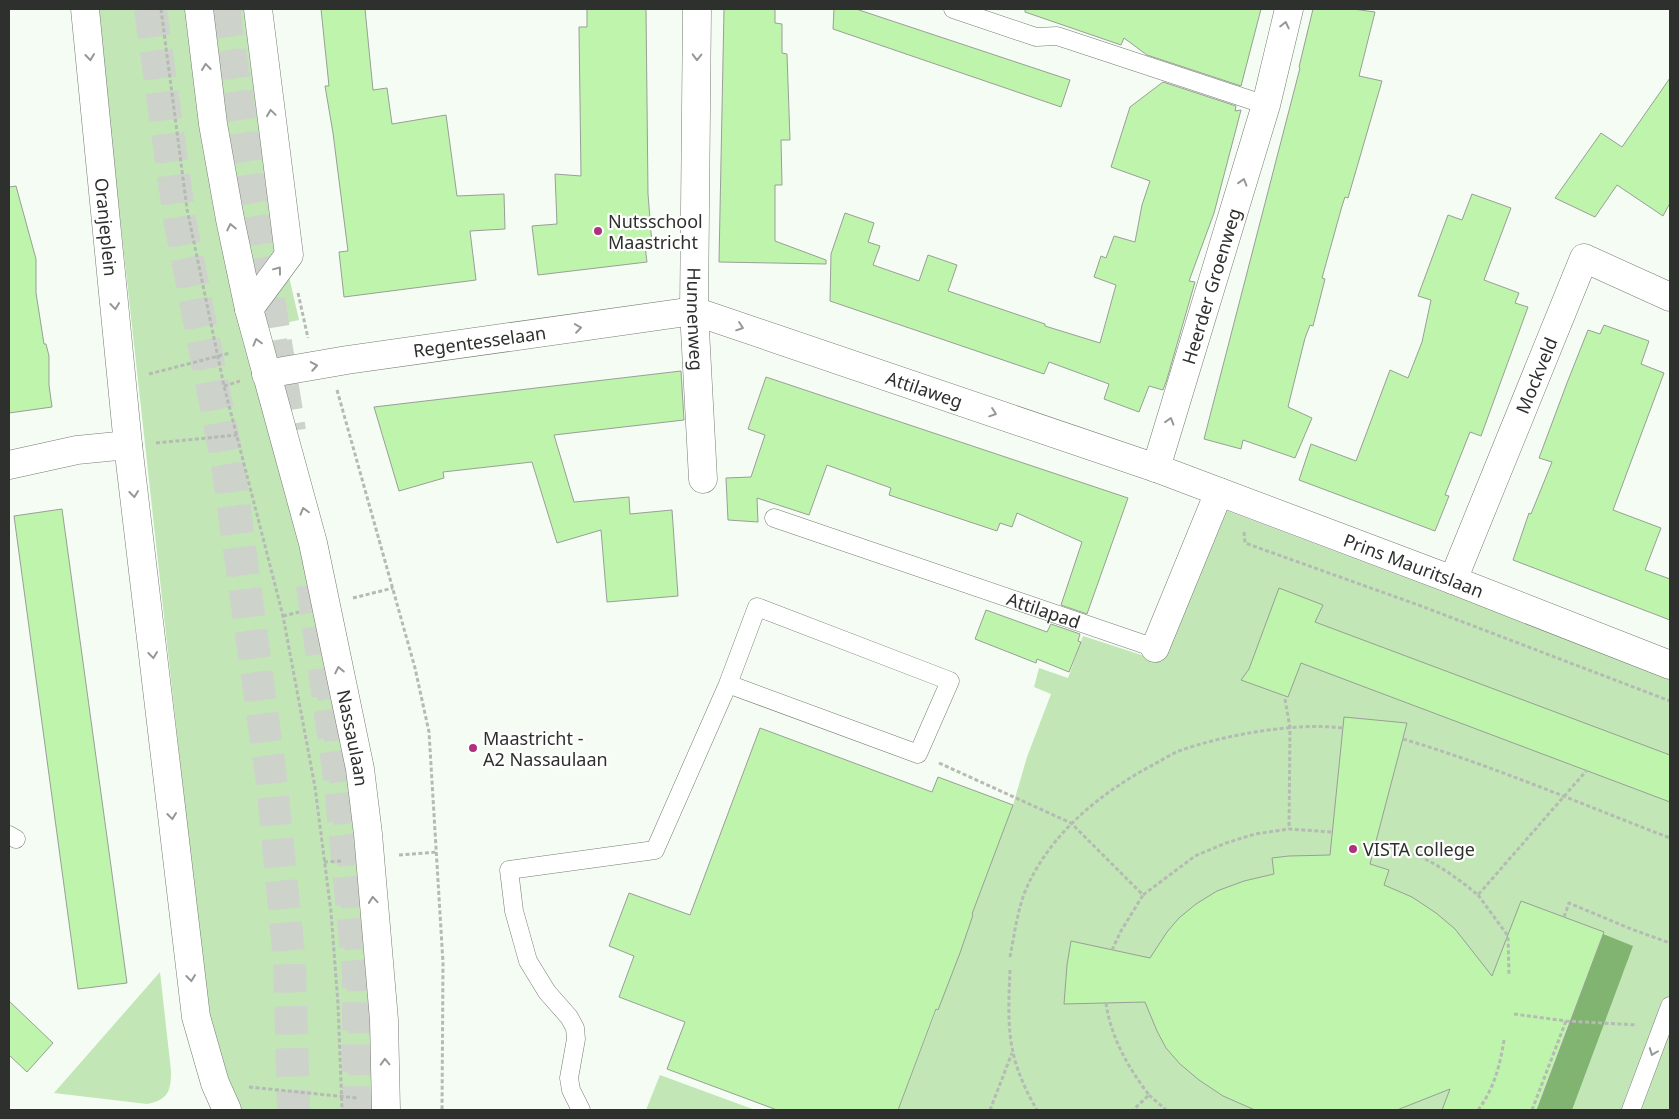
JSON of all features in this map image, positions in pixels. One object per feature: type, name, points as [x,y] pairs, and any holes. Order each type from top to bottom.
[{"type":"street","name":"Oranjeplein","points":[[85,9],[128,445]]},
{"type":"street","points":[[199,9],[213,124],[230,220],[249,309],[266,374]]},
{"type":"street","points":[[249,309],[290,255],[258,9]]},
{"type":"street","name":"Hunnenweg","points":[[697,9],[694,311],[703,479]]},
{"type":"street","name":"Heerder Groenweg","points":[[1156,468],[1266,105],[1288,9]]},
{"type":"street","name":"Mockveld","points":[[1453,580],[1584,258],[1670,297]]},
{"type":"street","name":"Regentesselaan","points":[[266,374],[322,364],[694,311]]},
{"type":"street","name":"Attilaweg","points":[[694,311],[1156,468]]},
{"type":"street","name":"Nassaulaan","points":[[266,374],[313,543],[360,769],[368,834],[384,1020],[386,1110]]},
{"type":"street","points":[[9,465],[77,450],[128,445],[196,1017],[215,1084],[227,1110]]},
{"type":"street","name":"Prins Mauritslaan","points":[[1156,468],[1453,580],[1670,665]]},
{"type":"street","name":"Attilapad","points":[[1155,648],[1230,497]]},
{"type":"lane","points":[[953,9],[1036,37],[1057,36],[1266,105]]},
{"type":"lane","name":"Attilapad","points":[[774,518],[1155,648]]},
{"type":"lane","points":[[581,1110],[571,1090],[569,1078],[576,1039],[575,1028],[547,992],[528,961],[514,911],[509,870],[655,850],[728,684],[757,607],[950,681],[918,754],[728,684]]},
{"type":"lane","points":[[1631,1110],[1670,1006]]},
{"type":"path","points":[[160,9],[187,209],[224,386],[283,616],[315,787],[330,912],[338,1004],[342,1110]]},
{"type":"path","points":[[290,255],[410,650],[428,732],[443,963],[442,1110]]},
{"type":"path","points":[[122,381],[234,352]]},
{"type":"path","points":[[128,445],[237,435]]},
{"type":"path","points":[[1230,497],[1245,543],[1421,606],[1670,700]]},
{"type":"path","points":[[1285,699],[1290,728],[1289,829]]},
{"type":"path","points":[[1010,957],[1024,894],[1046,855],[1071,823],[1098,799],[1134,776],[1178,752],[1244,735],[1290,728],[1323,726],[1343,728]]},
{"type":"path","points":[[1403,739],[1457,756],[1670,838]]},
{"type":"path","points":[[918,754],[1071,823],[1143,895]]},
{"type":"path","points":[[1478,895],[1587,770]]},
{"type":"path","points":[[1112,950],[1143,895],[1195,856],[1226,843],[1255,834],[1289,829],[1332,832]]},
{"type":"path","points":[[1376,842],[1409,851],[1434,863],[1478,895],[1508,936],[1509,976]]},
{"type":"path","points":[[1564,917],[1569,903],[1670,943]]},
{"type":"path","points":[[1010,970],[1009,1010],[1013,1052],[1021,1079],[1037,1110]]},
{"type":"path","points":[[1106,1003],[1108,1022],[1132,1073],[1149,1095],[1166,1110]]},
{"type":"path","points":[[1514,1014],[1611,1024]]},
{"type":"path","points":[[1532,1110],[1568,1021]]},
{"type":"path","points":[[1478,1110],[1492,1088],[1498,1071],[1504,1040]]},
{"type":"path","points":[[990,1110],[1013,1052]]},
{"type":"path","points":[[215,1084],[342,1096]]},
{"type":"path","points":[[1133,1110],[1149,1095]]},
{"type":"shaded area","points":[[97,9],[250,9],[281,242],[299,320],[247,331],[334,674],[359,850],[374,1006],[373,1110],[237,1110],[209,1024]]},
{"type":"shaded area","points":[[1220,508],[1670,677],[1670,1110],[898,1110],[973,915],[1013,805],[1027,757],[1051,694],[1034,687],[1039,668],[1068,678],[1083,636],[1157,660]]},
{"type":"shaded area","points":[[1603,934],[1633,946],[1572,1110],[1537,1110]]},
{"type":"shaded area","points":[[160,972],[171,1071],[167,1094],[160,1100],[147,1104],[54,1093]]},
{"type":"shaded area","points":[[660,1075],[755,1110],[646,1110]]},
{"type":"building","points":[[321,9],[365,9],[373,90],[387,88],[392,124],[446,115],[457,196],[504,194],[505,229],[470,231],[476,280],[344,297],[339,252],[348,251],[325,86],[329,86]]},
{"type":"building","points":[[587,9],[646,9],[648,194],[652,245],[645,246],[647,262],[538,275],[532,226],[557,224],[555,174],[581,176],[579,27],[587,27]]},
{"type":"building","points":[[724,9],[775,9],[775,23],[782,24],[782,53],[787,54],[790,140],[781,140],[782,185],[775,185],[775,241],[826,260],[826,264],[719,262]]},
{"type":"building","points":[[834,9],[856,9],[1070,80],[1061,107],[833,29]]},
{"type":"building","points":[[1025,9],[1261,9],[1241,86],[1147,55],[1124,38],[1121,45],[1025,12]]},
{"type":"building","points":[[1313,9],[1353,9],[1375,12],[1359,76],[1382,81],[1348,198],[1345,197],[1342,206],[1322,278],[1325,279],[1313,326],[1310,325],[1305,338],[1288,407],[1312,418],[1295,458],[1243,440],[1241,449],[1204,439],[1300,68]]},
{"type":"building","points":[[1670,78],[1670,203],[1663,216],[1617,185],[1595,217],[1555,198],[1601,133],[1622,147]]},
{"type":"building","points":[[1163,82],[1236,106],[1235,111],[1241,110],[1214,213],[1189,281],[1195,282],[1167,379],[1163,390],[1149,386],[1139,412],[1104,399],[1109,384],[1049,362],[1044,374],[830,301],[831,254],[845,213],[874,223],[868,242],[880,246],[873,265],[919,281],[928,255],[957,265],[948,291],[1045,324],[1045,326],[1100,343],[1116,285],[1094,277],[1101,256],[1106,258],[1114,236],[1135,242],[1142,205],[1150,181],[1111,167],[1130,107]]},
{"type":"building","points":[[16,186],[36,259],[36,293],[44,344],[46,344],[49,356],[49,385],[52,407],[9,413],[9,187]]},
{"type":"building","points":[[1472,194],[1511,208],[1484,280],[1519,293],[1515,303],[1528,307],[1481,436],[1470,432],[1445,495],[1449,496],[1435,531],[1299,480],[1311,444],[1356,461],[1390,370],[1408,378],[1422,342],[1431,300],[1418,296],[1448,215],[1462,220]]},
{"type":"building","points":[[1604,325],[1649,341],[1641,364],[1664,373],[1613,510],[1661,528],[1645,570],[1670,579],[1670,620],[1513,560],[1529,513],[1531,514],[1552,462],[1539,458],[1567,383],[1588,330],[1600,334]]},
{"type":"building","points":[[681,371],[684,420],[554,435],[574,502],[629,497],[630,514],[672,510],[678,596],[607,602],[601,530],[557,543],[532,462],[443,472],[444,478],[399,491],[374,407]]},
{"type":"building","points":[[766,377],[1128,498],[1087,614],[1061,605],[1082,542],[1017,513],[1012,527],[1000,523],[997,531],[889,495],[891,488],[827,465],[809,515],[757,498],[758,522],[728,520],[726,478],[751,477],[765,435],[748,429]]},
{"type":"building","points":[[62,509],[127,983],[78,989],[14,516]]},
{"type":"building","points":[[1279,588],[1323,605],[1315,622],[1670,755],[1670,802],[1301,663],[1288,697],[1241,680],[1249,669]]},
{"type":"building","points":[[986,610],[1047,632],[1051,624],[1080,634],[1078,641],[1081,642],[1069,672],[1037,659],[1036,663],[975,639]]},
{"type":"building","name":"VISTA college","points":[[1344,717],[1407,723],[1370,864],[1389,870],[1384,885],[1412,897],[1455,929],[1492,976],[1521,901],[1604,932],[1537,1110],[1442,1110],[1450,1089],[1397,1110],[1255,1110],[1223,1096],[1180,1064],[1166,1048],[1145,1002],[1064,1004],[1071,941],[1150,958],[1167,932],[1179,918],[1196,904],[1217,891],[1244,881],[1274,874],[1272,858],[1330,855]]},
{"type":"building","points":[[760,728],[932,792],[938,777],[1013,805],[972,914],[960,953],[938,1010],[936,1009],[898,1110],[777,1110],[667,1069],[685,1022],[619,997],[634,956],[609,946],[629,893],[690,915]]},
{"type":"building","points":[[9,1001],[53,1043],[27,1072],[9,1055]]},
{"type":"tunnel","points":[[148,9],[177,218],[225,465],[270,783],[287,960],[291,1110]]},
{"type":"tunnel","points":[[153,9],[182,218],[231,466],[273,778],[292,963],[296,1110]]},
{"type":"tunnel","points":[[219,9],[281,389]]},
{"type":"tunnel","points":[[227,9],[292,431]]},
{"type":"tunnel","points":[[310,585],[338,785],[356,973],[356,1110]]},
{"type":"tunnel","points":[[328,671],[343,777],[361,973],[362,1110]]},
{"type":"place","name":"Nutsschool Maastricht","points":[[598,231]]},
{"type":"place","name":"Maastricht - A2 Nassaulaan","points":[[473,748]]},
{"type":"place","name":"VISTA college","points":[[1353,849]]}]
